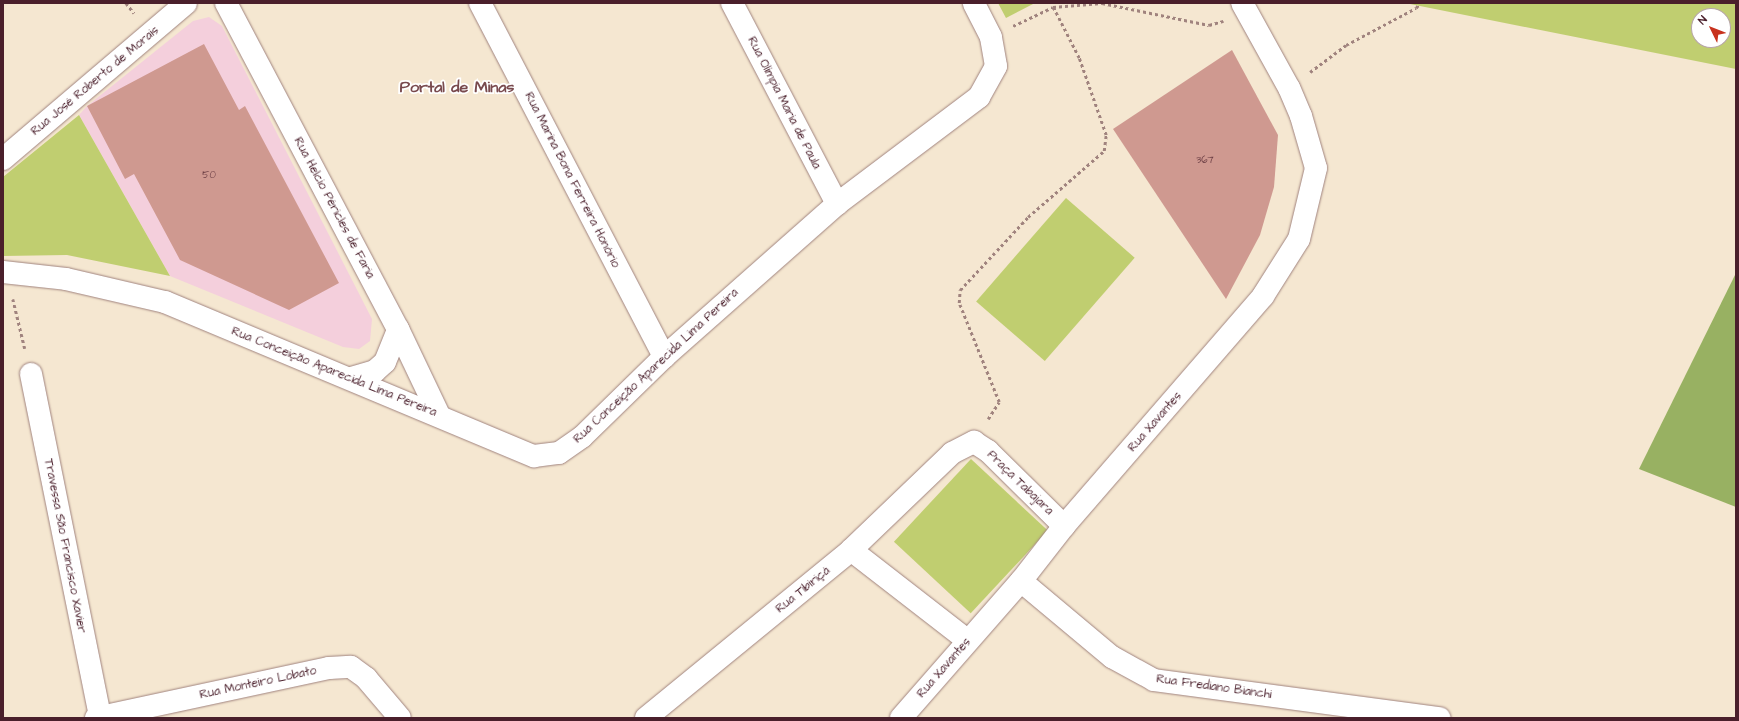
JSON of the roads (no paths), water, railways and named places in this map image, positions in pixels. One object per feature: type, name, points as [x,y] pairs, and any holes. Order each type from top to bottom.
[{"type":"street","name":"Rua José Roberto de Morais","points":[[3,159],[186,3]]},
{"type":"street","name":"Rua Helcio Péricles de Faria","points":[[226,3],[398,329],[439,415]]},
{"type":"street","name":"Rua Marina Bona Ferreira Honório","points":[[480,3],[664,357]]},
{"type":"street","name":"Rua Olímpia Maria de Paula","points":[[732,3],[837,204]]},
{"type":"street","name":"Rua Conceição Aparecida Lima Pereira","points":[[4,272],[66,279],[165,302],[351,378],[534,456],[559,453],[582,437],[664,357],[837,204],[979,97],[996,66],[991,37],[974,3]]},
{"type":"street","name":"Rua Xavantes","points":[[901,718],[967,640],[1021,581],[1064,526],[1263,296],[1299,239],[1316,168],[1301,116],[1289,88],[1245,9]]},
{"type":"street","points":[[351,378],[374,371],[385,362],[398,329]]},
{"type":"street","name":"Travessa São Francisco Xavier","points":[[31,374],[98,718]]},
{"type":"street","name":"Praça Tabajara","points":[[974,442],[988,451],[1064,526]]},
{"type":"street","name":"Rua Tibiriçá","points":[[646,718],[851,550],[952,453],[974,442]]},
{"type":"street","points":[[851,550],[967,640]]},
{"type":"street","name":"Rua Frediano Bianchi","points":[[1021,581],[1112,657],[1154,680],[1439,718]]},
{"type":"street","name":"Rua Monteiro Lobato","points":[[98,718],[329,668],[351,667],[366,678],[400,718]]},
{"type":"district","name":"Portal de Minas","points":[[457,87]]}]
